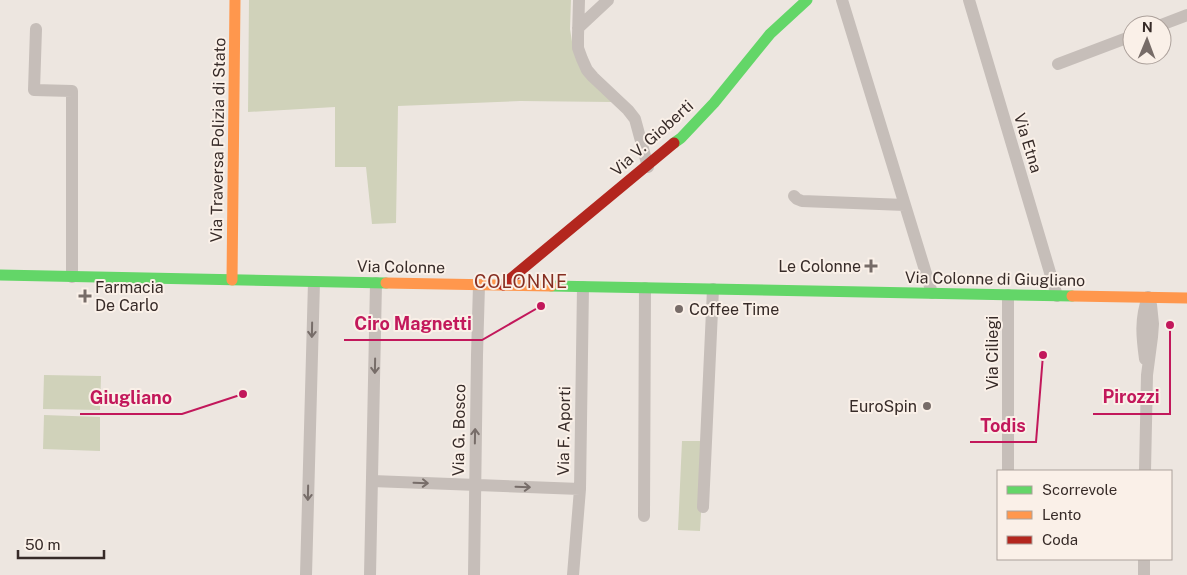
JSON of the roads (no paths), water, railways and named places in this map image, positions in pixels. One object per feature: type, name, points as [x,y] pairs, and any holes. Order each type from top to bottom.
[{"type":"main road","name":"Via Traversa Polizia di Stato","points":[[232,280],[235,0]]},
{"type":"main road","name":"Via V. Gioberti","points":[[503,285],[681,138],[714,104],[770,34],[808,0]]},
{"type":"main road","name":"Via Colonne","points":[[0,275],[802,291]]},
{"type":"main road","name":"Via Colonne di Giugliano","points":[[802,291],[1187,298]]},
{"type":"street","points":[[579,0],[578,48],[582,59],[587,70],[628,110],[634,119],[648,166]]},
{"type":"street","points":[[578,28],[608,0]]},
{"type":"street","points":[[842,0],[932,293]]},
{"type":"street","name":"Via Etna","points":[[969,0],[1057,296]]},
{"type":"street","points":[[1172,21],[1187,15]]},
{"type":"street","points":[[36,28],[34,90],[72,91],[72,277]]},
{"type":"street","points":[[1058,64],[1122,40]]},
{"type":"street","points":[[794,196],[802,201],[906,205]]},
{"type":"street","points":[[306,575],[314,282]]},
{"type":"street","points":[[370,575],[376,283]]},
{"type":"street","name":"Via G. Bosco","points":[[474,575],[474,485],[479,285]]},
{"type":"street","name":"Via F. Aporti","points":[[573,575],[580,489],[583,287]]},
{"type":"street","points":[[644,516],[645,288]]},
{"type":"street","points":[[703,507],[713,289]]},
{"type":"street","name":"Via Ciliegi","points":[[1008,295],[1008,470]]},
{"type":"street","points":[[1145,470],[1147,375],[1142,326],[1144,308],[1148,297]]},
{"type":"street","points":[[372,481],[580,489]]},
{"type":"street","points":[[1144,560],[1144,575]]},
{"type":"place","name":"Le Colonne","points":[[871,266]]},
{"type":"place","name":"Farmacia De Carlo","points":[[85,296]]},
{"type":"place","name":"Ciro Magnetti","points":[[541,306]]},
{"type":"place","name":"Coffee Time","points":[[679,309]]},
{"type":"place","name":"Pirozzi","points":[[1170,325]]},
{"type":"place","name":"Todis","points":[[1043,355]]},
{"type":"place","name":"Giugliano","points":[[243,394]]},
{"type":"place","name":"EuroSpin","points":[[927,406]]},
{"type":"district","name":"COLONNE","points":[[521,281]]}]
